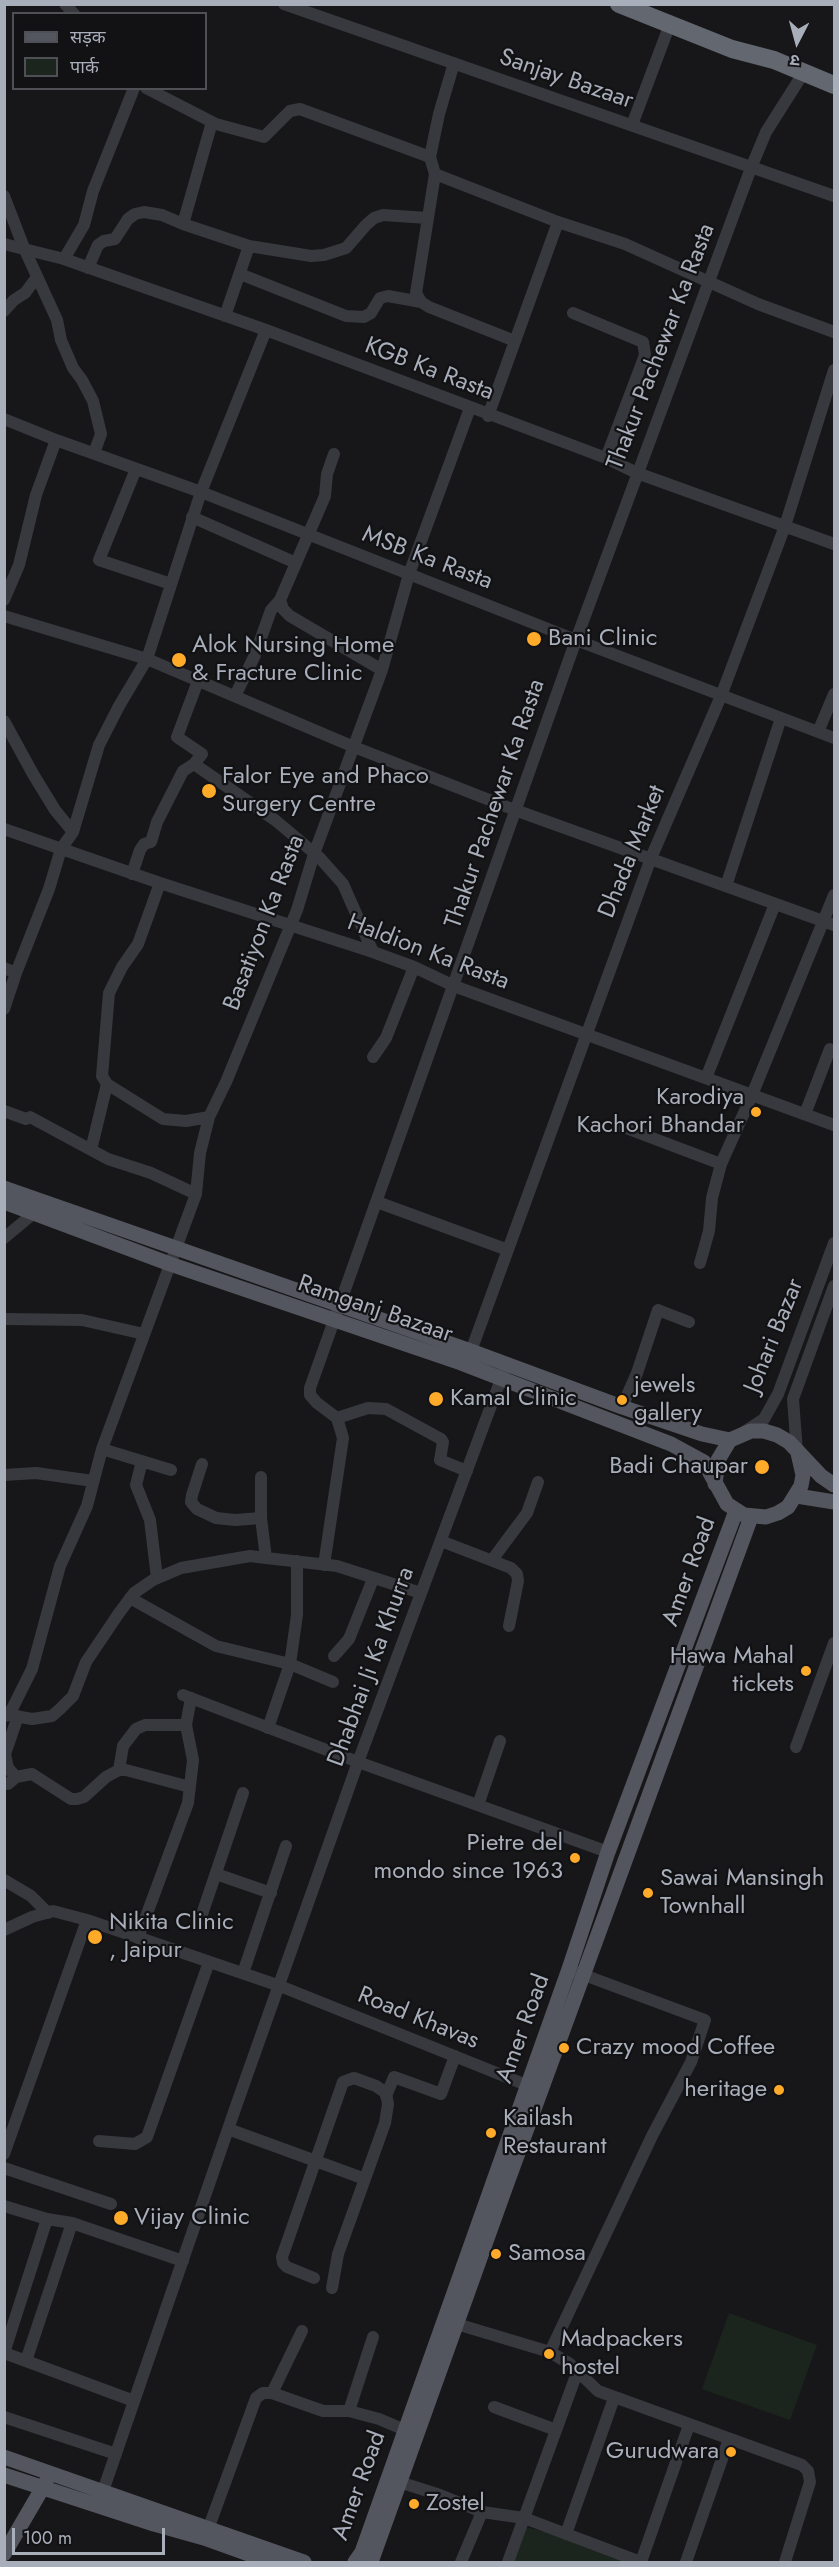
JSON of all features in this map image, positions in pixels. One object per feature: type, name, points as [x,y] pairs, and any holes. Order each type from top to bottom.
[{"type":"highway","points":[[620,4],[732,49],[774,60],[834,85]]},
{"type":"highway","points":[[651,4],[737,38],[774,60]]},
{"type":"main road","name":"Ramganj Bazaar","points":[[4,1188],[176,1249],[689,1452],[704,1462],[715,1484]]},
{"type":"main road","name":"Ramganj Bazaar","points":[[4,1202],[171,1264],[471,1351],[702,1434],[735,1437]]},
{"type":"main road","points":[[797,1452],[803,1475],[796,1496],[788,1507],[778,1514],[751,1517],[736,1511],[728,1504],[715,1484],[718,1460],[735,1437],[764,1431],[789,1442],[821,1476],[834,1485]]},
{"type":"main road","points":[[796,1496],[834,1502]]},
{"type":"main road","name":"Amer Road","points":[[576,1972],[608,1852],[736,1511]]},
{"type":"main road","name":"Amer Road","points":[[371,2562],[394,2481],[576,1972],[751,1517]]},
{"type":"main road","name":"Amer Road","points":[[355,2562],[362,2552],[394,2481],[405,2430],[450,2322]]},
{"type":"main road","points":[[4,2457],[103,2492],[207,2533],[271,2562]]},
{"type":"main road","points":[[4,2554],[44,2489],[50,2472]]},
{"type":"main road","points":[[4,2475],[44,2489],[304,2562]]},
{"type":"street","name":"Sanjay Bazaar","points":[[284,4],[834,196]]},
{"type":"street","points":[[632,125],[670,24]]},
{"type":"street","points":[[421,302],[416,293],[435,174],[430,157],[439,114],[454,63]]},
{"type":"street","name":"Thakur Pachewar Ka Rasta","points":[[337,1418],[310,1395],[310,1388],[576,640],[751,168],[766,132],[804,72]]},
{"type":"street","points":[[64,259],[84,225],[93,191],[134,90]]},
{"type":"street","points":[[150,90],[212,122],[264,137],[291,111],[300,109],[430,157]]},
{"type":"street","points":[[183,224],[212,122]]},
{"type":"street","points":[[435,174],[558,222],[625,244],[758,304],[834,332]]},
{"type":"street","points":[[4,196],[24,248],[57,320],[61,340],[96,412],[101,434],[93,453]]},
{"type":"street","points":[[88,268],[98,245],[115,239],[128,219],[144,212],[162,214],[183,224],[249,246],[311,256],[324,255],[346,248],[374,218],[383,215],[428,218]]},
{"type":"street","points":[[488,416],[558,222]]},
{"type":"street","name":"KGB Ka Rasta","points":[[4,244],[64,259],[266,330],[488,416],[606,458],[637,473],[834,544]]},
{"type":"street","points":[[225,316],[249,246]]},
{"type":"street","points":[[240,274],[346,316],[364,317],[371,313],[380,298],[388,296],[421,302],[515,341]]},
{"type":"street","points":[[4,311],[14,300],[25,293],[37,277]]},
{"type":"street","points":[[573,313],[643,342],[645,355],[606,458]]},
{"type":"street","points":[[4,1009],[10,970],[49,889],[61,849],[73,832],[99,745],[147,659],[201,492],[266,330]]},
{"type":"street","name":"Dhada Market","points":[[471,1351],[651,858],[721,696],[784,526],[834,370]]},
{"type":"street","name":"Basatiyon Ka Rasta","points":[[118,1770],[106,1777],[84,1797],[77,1799],[71,1798],[32,1774],[12,1780],[4,1754],[11,1716],[32,1669],[60,1566],[87,1506],[102,1449],[196,1194],[200,1153],[209,1117],[226,1082],[297,910],[314,854],[382,670],[409,574],[470,408]]},
{"type":"street","name":"MSB Ka Rasta","points":[[4,419],[201,492],[308,536],[834,738]]},
{"type":"street","points":[[4,600],[19,566],[36,495],[56,440]]},
{"type":"street","points":[[235,696],[255,655],[271,610],[280,600],[325,496],[327,474],[334,454]]},
{"type":"street","points":[[136,469],[99,560],[171,584]]},
{"type":"street","points":[[192,517],[296,563]]},
{"type":"street","points":[[280,600],[283,609],[290,616],[382,670]]},
{"type":"street","points":[[4,616],[147,659],[354,747],[515,810],[829,923]]},
{"type":"street","points":[[132,874],[140,849],[144,844],[151,842],[157,822],[183,771],[194,764],[202,754],[177,737],[198,681]]},
{"type":"street","points":[[818,732],[834,694]]},
{"type":"street","points":[[726,886],[781,718]]},
{"type":"street","points":[[4,721],[55,810],[73,832]]},
{"type":"street","points":[[194,764],[275,820],[314,854],[343,884],[374,952]]},
{"type":"street","name":"Haldion Ka Rasta","points":[[4,829],[132,874],[374,952],[414,967],[454,986],[834,1125]]},
{"type":"street","points":[[160,883],[138,944],[113,983],[107,1002],[102,1076],[107,1084],[163,1119],[186,1121],[209,1117]]},
{"type":"street","points":[[700,1263],[709,1231],[712,1198],[721,1164],[829,923],[834,896]]},
{"type":"street","points":[[706,1078],[775,904]]},
{"type":"street","points":[[373,1057],[386,1038],[414,967]]},
{"type":"street","points":[[805,1114],[830,1049]]},
{"type":"street","points":[[91,1150],[107,1084]]},
{"type":"street","points":[[4,1111],[26,1119],[30,1117],[108,1159],[151,1173],[196,1194]]},
{"type":"street","points":[[618,1125],[721,1164]]},
{"type":"street","points":[[377,1202],[508,1250]]},
{"type":"street","points":[[4,1238],[34,1213]]},
{"type":"street","name":"Johari Bazar","points":[[735,1437],[764,1419],[778,1394],[834,1243]]},
{"type":"street","name":"Johari Bazar","points":[[797,1452],[793,1399],[834,1286]]},
{"type":"street","points":[[622,1407],[637,1373],[658,1310],[689,1322]]},
{"type":"street","points":[[4,1319],[82,1320],[144,1334]]},
{"type":"street","name":"Dhabhai Ji Ka Khurra","points":[[103,2492],[228,2128],[358,1762],[507,1364]]},
{"type":"street","points":[[324,1565],[342,1438],[337,1418],[368,1408],[386,1409],[441,1439],[443,1442],[440,1460],[467,1472]]},
{"type":"street","points":[[102,1449],[171,1470]]},
{"type":"street","points":[[142,1461],[136,1485],[150,1520],[157,1578]]},
{"type":"street","points":[[202,1464],[191,1502],[197,1509],[216,1518],[235,1520],[261,1518]]},
{"type":"street","points":[[4,1475],[36,1473],[93,1481]]},
{"type":"street","points":[[261,1477],[261,1518],[266,1558]]},
{"type":"street","points":[[492,1560],[527,1514],[538,1482]]},
{"type":"street","points":[[441,1541],[511,1568],[517,1574],[518,1581],[509,1626]]},
{"type":"street","points":[[11,1716],[32,1719],[52,1716],[73,1696],[86,1662],[134,1593],[157,1578],[181,1568],[250,1556],[351,1570],[421,1593]]},
{"type":"street","points":[[268,1728],[290,1664],[297,1615],[297,1561]]},
{"type":"street","points":[[334,1656],[349,1639],[373,1579]]},
{"type":"street","points":[[130,1598],[216,1646],[290,1664],[333,1682]]},
{"type":"street","points":[[796,1747],[834,1645]]},
{"type":"street","points":[[138,1938],[188,1803],[193,1760],[186,1725],[187,1696],[358,1762],[608,1852]]},
{"type":"street","points":[[186,1725],[145,1725],[136,1729],[123,1746],[118,1770],[133,1771],[190,1787]]},
{"type":"street","points":[[478,1805],[500,1741]]},
{"type":"street","points":[[199,1923],[243,1793]]},
{"type":"street","points":[[243,1973],[286,1846]]},
{"type":"street","points":[[216,1875],[271,1893]]},
{"type":"street","points":[[4,1880],[32,1896],[48,1913],[4,1930]]},
{"type":"street","name":"Road Khavas","points":[[48,1913],[53,1911],[87,1920],[280,1986],[534,2088]]},
{"type":"street","points":[[4,2154],[87,1920]]},
{"type":"street","points":[[99,2141],[135,2144],[147,2136],[209,1962]]},
{"type":"street","points":[[550,2352],[652,2136],[691,2062],[705,2020],[576,1972]]},
{"type":"street","points":[[332,2288],[338,2254],[385,2123],[386,2096],[394,2077],[441,2094],[454,2056]]},
{"type":"street","points":[[314,2278],[287,2267],[282,2257],[343,2082],[354,2078],[376,2086],[386,2092],[386,2096]]},
{"type":"street","points":[[228,2128],[365,2179]]},
{"type":"street","points":[[4,2168],[111,2204]]},
{"type":"street","points":[[4,2206],[47,2219],[72,2223],[183,2261]]},
{"type":"street","points":[[47,2219],[4,2353],[134,2401]]},
{"type":"street","points":[[26,2361],[72,2223]]},
{"type":"street","points":[[450,2322],[550,2352],[578,2370],[598,2391],[801,2465],[808,2471],[810,2482],[785,2562]]},
{"type":"street","points":[[272,2392],[303,2331]]},
{"type":"street","points":[[349,2411],[373,2337]]},
{"type":"street","points":[[508,2562],[578,2370]]},
{"type":"street","points":[[207,2533],[256,2398],[262,2393],[272,2392],[323,2411],[349,2411],[380,2419],[405,2430]]},
{"type":"street","points":[[566,2534],[614,2398]]},
{"type":"street","points":[[494,2407],[556,2430]]},
{"type":"street","points":[[4,2417],[116,2454]]},
{"type":"street","points":[[394,2481],[440,2495],[482,2512],[524,2518],[641,2562],[689,2425]]},
{"type":"street","points":[[686,2562],[729,2439]]},
{"type":"street","points":[[461,2562],[482,2512]]},
{"type":"green space","points":[[729,2313],[817,2345],[790,2420],[702,2389]]},
{"type":"green space","points":[[521,2526],[590,2543],[631,2562],[510,2562]]},
{"type":"place","name":"Bani Clinic","points":[[534,639]]},
{"type":"place","name":"Alok Nursing Home & Fracture Clinic","points":[[179,660]]},
{"type":"place","name":"Falor Eye and Phaco Surgery Centre","points":[[209,791]]},
{"type":"place","name":"Karodiya Kachori Bhandar","points":[[756,1112]]},
{"type":"place","name":"Kamal Clinic","points":[[436,1399]]},
{"type":"place","name":"jewels gallery","points":[[622,1400]]},
{"type":"place","name":"Badi Chaupar","points":[[762,1467]]},
{"type":"place","name":"Hawa Mahal tickets","points":[[806,1671]]},
{"type":"place","name":"Pietre del mondo since 1963","points":[[575,1858]]},
{"type":"place","name":"Sawai Mansingh Townhall","points":[[648,1893]]},
{"type":"place","name":"Nikita Clinic , Jaipur","points":[[95,1937]]},
{"type":"place","name":"Crazy mood Coffee","points":[[564,2048]]},
{"type":"place","name":"heritage","points":[[779,2090]]},
{"type":"place","name":"Kailash Restaurant","points":[[491,2133]]},
{"type":"place","name":"Vijay Clinic","points":[[121,2218]]},
{"type":"place","name":"Samosa","points":[[496,2254]]},
{"type":"place","name":"Madpackers hostel","points":[[549,2354]]},
{"type":"place","name":"Gurudwara","points":[[731,2452]]},
{"type":"place","name":"Zostel","points":[[414,2504]]}]
